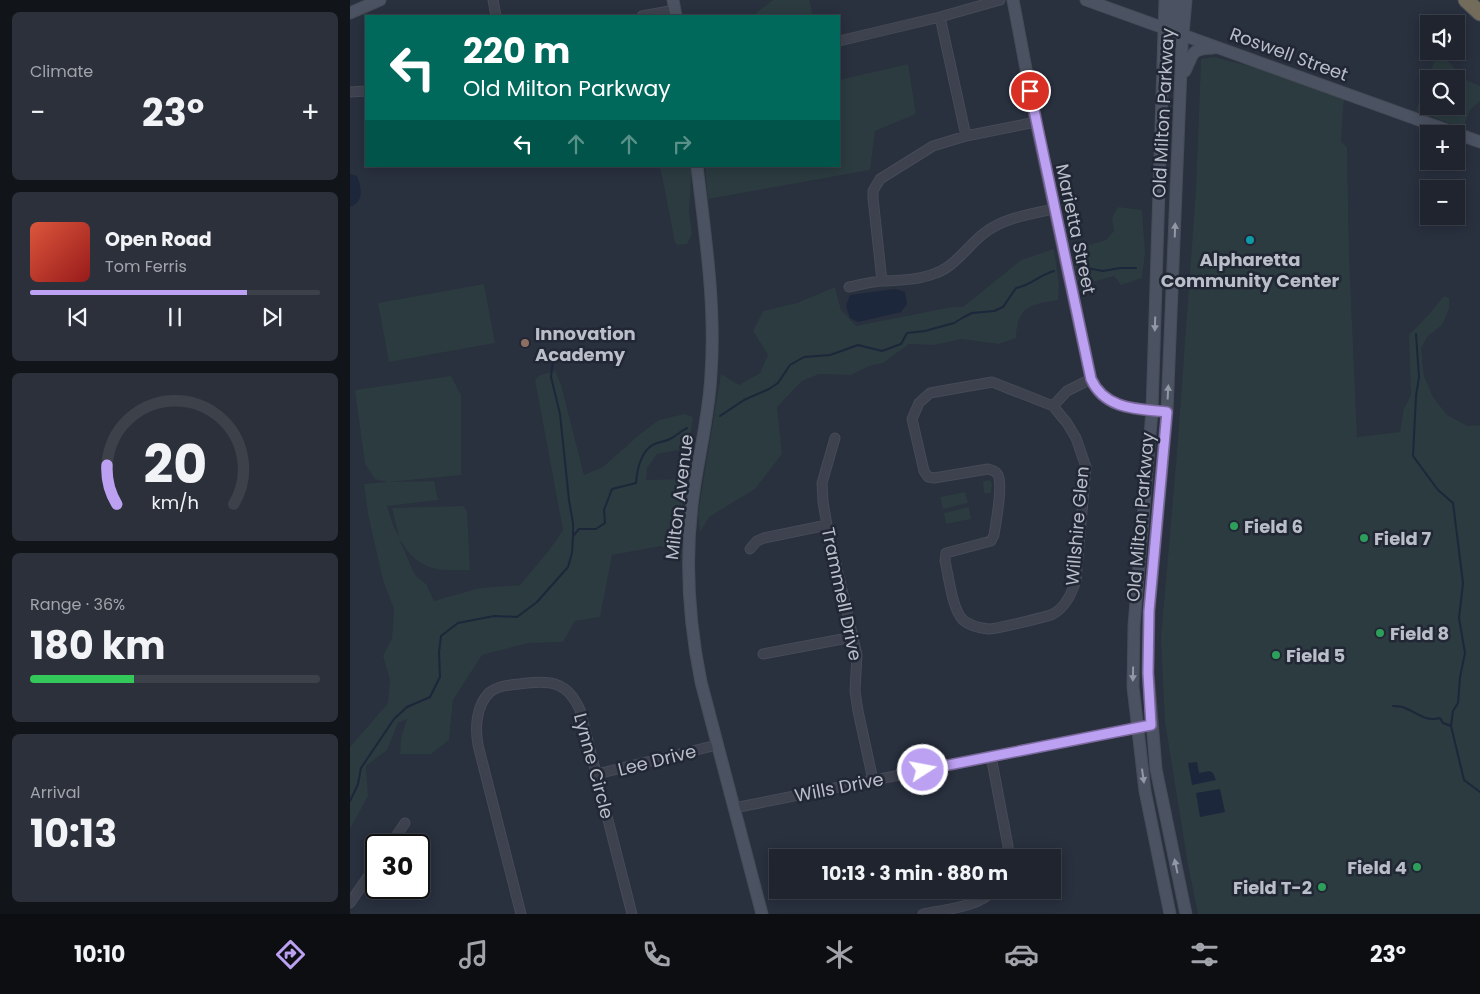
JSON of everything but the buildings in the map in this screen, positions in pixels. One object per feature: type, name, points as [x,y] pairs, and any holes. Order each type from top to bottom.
[{"type":"highway","points":[[1466,0],[1480,13]]},
{"type":"main road","points":[[350,13],[380,0]]},
{"type":"main road","name":"Marietta Street","points":[[1013,0],[1036,122],[1091,379],[1101,394],[1113,403],[1124,407],[1167,412]]},
{"type":"main road","name":"Roswell Street","points":[[1086,0],[1480,142]]},
{"type":"main road","name":"Old Milton Parkway","points":[[1165,0],[1173,31],[1181,80],[1167,412],[1149,611],[1148,673],[1156,769],[1186,914]]},
{"type":"main road","points":[[1173,31],[1175,0]]},
{"type":"main road","name":"Old Milton Parkway","points":[[1170,914],[1145,791],[1136,728],[1133,687],[1134,626],[1152,411],[1173,31],[1186,0]]},
{"type":"main road","points":[[1181,80],[1189,58],[1195,51],[1219,48]]},
{"type":"main road","name":"Milton Avenue","points":[[698,167],[712,308],[712,343],[709,405],[692,505],[688,571],[690,609],[695,649],[717,745],[762,914]]},
{"type":"street","points":[[493,0],[496,15]]},
{"type":"street","points":[[840,41],[940,17],[1000,0]]},
{"type":"street","points":[[647,15],[674,9]]},
{"type":"street","points":[[940,17],[966,136]]},
{"type":"street","points":[[350,92],[365,91]]},
{"type":"street","points":[[882,281],[873,198],[873,191],[880,179],[932,146],[966,136],[1036,122]]},
{"type":"street","points":[[849,287],[882,281],[909,279],[936,273],[951,264],[978,238],[994,227],[1016,218],[1054,209]]},
{"type":"street","points":[[1053,406],[1067,392],[1091,379]]},
{"type":"street","name":"Willshire Glen","points":[[983,382],[992,382],[1053,406],[1076,438],[1086,467],[1076,580],[1072,593],[1065,604],[1052,614],[990,629],[976,627],[964,620],[957,611],[945,561],[946,553],[992,541],[1000,485],[998,475],[994,470],[988,469],[934,478],[928,477],[924,471],[912,419],[914,410],[919,402],[930,393],[983,382]]},
{"type":"street","name":"Trammell Drive","points":[[835,438],[822,483],[827,524],[853,637],[857,665],[855,691],[873,780]]},
{"type":"street","points":[[750,549],[764,538],[827,524]]},
{"type":"street","points":[[763,654],[853,637]]},
{"type":"street","name":"Lynne Circle","points":[[520,914],[478,745],[476,734],[477,717],[482,702],[490,693],[500,687],[540,681],[550,682],[568,691],[580,710],[632,914]]},
{"type":"street","name":"Wills Drive","points":[[734,808],[1151,725]]},
{"type":"street","name":"Lee Drive","points":[[597,774],[717,745]]},
{"type":"street","points":[[991,756],[1008,849]]},
{"type":"street","points":[[398,834],[405,823]]},
{"type":"street","points":[[350,903],[365,881]]},
{"type":"street","points":[[923,914],[968,904],[981,899]]},
{"type":"shaded area","points":[[773,0],[809,0],[813,15],[753,15]]},
{"type":"shaded area","points":[[1214,57],[1280,74],[1345,98],[1341,142],[1347,147],[1349,256],[1357,437],[1400,432],[1404,408],[1411,395],[1409,335],[1444,296],[1449,298],[1449,309],[1442,325],[1428,336],[1421,348],[1424,376],[1433,397],[1447,415],[1468,426],[1480,425],[1480,914],[1198,914],[1188,865],[1165,722],[1161,638],[1177,453],[1196,189],[1201,59]]},
{"type":"shaded area","points":[[1435,60],[1447,60],[1456,70],[1431,70]]},
{"type":"shaded area","points":[[908,64],[916,114],[875,131],[870,170],[708,199],[705,167],[840,167],[840,80]]},
{"type":"shaded area","points":[[1465,79],[1480,86],[1480,101],[1470,110],[1464,125],[1455,125],[1427,115],[1465,115]]},
{"type":"shaded area","points":[[1420,99],[1420,112],[1416,111]]},
{"type":"shaded area","points":[[660,167],[692,167],[689,212],[692,234],[687,244],[678,245],[675,243]]},
{"type":"shaded area","points":[[1118,207],[1142,210],[1145,253],[1142,278],[1121,285],[1114,276],[1082,285],[1078,284],[1072,257],[1082,247],[1106,240],[1114,231],[1112,218]]},
{"type":"shaded area","points":[[1054,249],[1059,285],[1058,300],[1033,306],[1022,313],[1017,327],[1016,338],[999,344],[961,339],[934,345],[909,344],[883,363],[869,366],[851,375],[819,374],[802,381],[777,407],[782,454],[755,489],[709,517],[700,533],[698,513],[721,374],[739,385],[760,373],[768,355],[753,331],[763,311],[797,303],[835,287],[841,310],[856,326],[952,307],[963,307],[1021,260]]},
{"type":"shaded area","points":[[484,284],[495,343],[389,362],[378,303]]},
{"type":"shaded area","points":[[555,371],[561,385],[584,475],[603,467],[659,420],[684,414],[693,417],[689,448],[657,454],[647,468],[646,480],[683,479],[682,559],[661,546],[612,555],[600,617],[575,621],[563,642],[528,643],[482,655],[453,700],[449,740],[431,754],[400,754],[401,738],[407,719],[398,723],[387,750],[366,766],[368,796],[350,829],[350,747],[388,703],[390,680],[383,656],[392,638],[394,609],[383,580],[368,514],[364,484],[387,482],[375,479],[365,464],[355,390],[451,376],[461,395],[461,475],[389,482],[434,481],[438,500],[387,506],[399,537],[392,508],[463,506],[467,511],[470,570],[439,569],[424,565],[411,555],[399,539],[415,575],[426,584],[434,601],[480,588],[520,585],[563,530],[535,380],[540,375]]},
{"type":"shaded area","points":[[990,480],[992,484],[991,493],[984,493],[983,481]]},
{"type":"shaded area","points":[[965,492],[968,503],[943,509],[940,497]]},
{"type":"shaded area","points":[[969,507],[971,519],[946,524],[944,513]]},
{"type":"water","points":[[350,174],[357,176],[361,194],[358,202],[350,207]]},
{"type":"water","points":[[895,289],[905,292],[907,304],[901,312],[858,322],[850,318],[846,306],[850,295]]},
{"type":"water","points":[[1197,762],[1199,773],[1209,771],[1213,773],[1216,780],[1192,785],[1188,763]]},
{"type":"water","points":[[1220,789],[1225,812],[1200,817],[1196,793]]},
{"type":"waterway","points":[[1081,267],[1103,271],[1136,268]]},
{"type":"waterway","points":[[720,416],[744,400],[778,383],[790,365],[804,357],[830,355],[858,345],[882,351],[901,344],[907,333],[925,331],[954,323],[972,313],[994,311],[1003,307],[1016,288],[1054,271]]},
{"type":"waterway","points":[[1416,334],[1419,377],[1416,396],[1413,456],[1438,490],[1453,503],[1463,583],[1459,618],[1465,653],[1460,677],[1458,703],[1453,711],[1451,726],[1464,780],[1480,792]]},
{"type":"waterway","points":[[553,360],[551,377],[560,414],[573,535]]},
{"type":"waterway","points":[[350,801],[358,784],[361,768],[394,719],[407,707],[430,697],[440,677],[439,652],[441,636],[458,623],[494,616],[517,617],[537,602],[568,567],[572,553],[573,536],[579,529],[596,529],[605,523],[604,510],[612,489],[636,483],[640,463],[647,449],[670,439],[687,428]]},
{"type":"waterway","points":[[1393,706],[1404,707],[1426,718],[1440,718],[1443,723],[1451,726]]},
{"type":"place","name":"Alpharetta Community Center","points":[[1250,240]]},
{"type":"place","name":"Innovation Academy","points":[[525,343]]},
{"type":"place","name":"Field 6","points":[[1234,526]]},
{"type":"place","name":"Field 7","points":[[1364,538]]},
{"type":"place","name":"Field 8","points":[[1380,633]]},
{"type":"place","name":"Field 5","points":[[1276,655]]},
{"type":"place","name":"Field 4","points":[[1417,867]]},
{"type":"place","name":"Field T-2","points":[[1322,887]]},
{"type":"route","points":[[923,770],[1151,725],[1148,673],[1149,611],[1167,412],[1118,405],[1101,394],[1091,379],[1030,91]]}]
